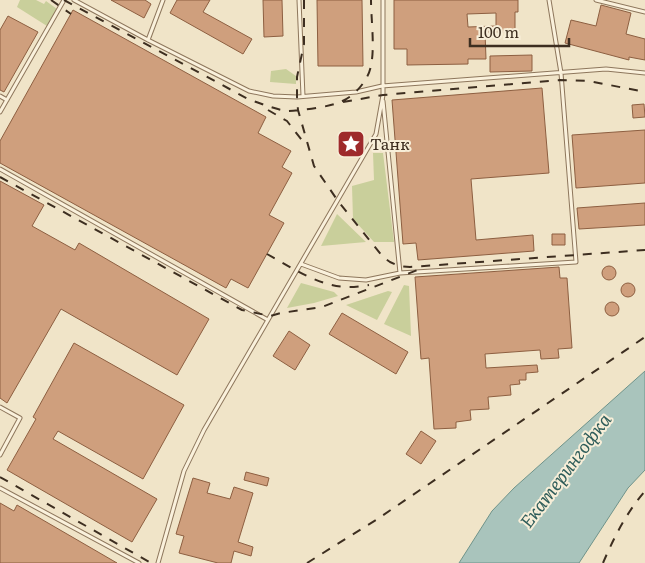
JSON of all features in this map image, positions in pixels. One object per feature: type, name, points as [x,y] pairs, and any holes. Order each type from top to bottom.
[{"type":"lane","points":[[0,112],[64,0]]},
{"type":"lane","points":[[74,0],[249,91],[273,96],[356,92],[382,86],[606,69],[645,74]]},
{"type":"lane","points":[[148,40],[163,0]]},
{"type":"lane","points":[[299,0],[303,96]]},
{"type":"lane","points":[[383,0],[382,86],[400,273]]},
{"type":"lane","points":[[300,264],[339,278],[366,280],[400,273],[576,262],[561,73],[549,0]]},
{"type":"lane","points":[[596,0],[645,12]]},
{"type":"lane","points":[[158,563],[184,471],[204,430],[376,134],[383,95]]},
{"type":"lane","points":[[0,96],[7,100]]},
{"type":"lane","points":[[0,169],[268,320]]},
{"type":"lane","points":[[0,407],[20,418],[0,455]]},
{"type":"lane","points":[[0,488],[139,563]]},
{"type":"green space","points":[[20,0],[36,0],[44,4],[46,1],[57,9],[47,26],[17,7]]},
{"type":"green space","points":[[286,69],[296,76],[296,84],[270,82],[271,71]]},
{"type":"green space","points":[[373,153],[383,153],[394,242],[374,242],[353,219],[352,186],[374,180]]},
{"type":"green space","points":[[337,214],[366,242],[321,246]]},
{"type":"green space","points":[[301,283],[334,292],[338,296],[287,308]]},
{"type":"green space","points":[[404,285],[409,286],[411,336],[384,324]]},
{"type":"green space","points":[[388,291],[392,292],[377,320],[346,305]]},
{"type":"water","name":"Екатерингофка","points":[[645,371],[645,470],[628,488],[579,563],[459,563],[492,511],[514,488]]},
{"type":"building","points":[[111,0],[145,0],[151,4],[144,18]]},
{"type":"building","points":[[177,0],[210,0],[203,12],[252,39],[243,54],[170,13]]},
{"type":"building","points":[[263,0],[282,0],[283,36],[264,37]]},
{"type":"building","points":[[317,0],[362,0],[363,66],[318,66]]},
{"type":"building","points":[[394,0],[518,0],[518,12],[515,12],[515,32],[485,32],[486,59],[468,59],[468,64],[407,65],[407,49],[394,49]],"holes":[[[496,13],[496,26],[468,27],[467,14]]]},
{"type":"building","points":[[601,5],[631,13],[626,34],[645,39],[645,60],[629,57],[629,60],[565,43],[571,20],[596,26]]},
{"type":"building","points":[[73,10],[266,117],[258,133],[291,151],[282,167],[292,173],[269,215],[284,223],[248,288],[231,279],[226,288],[0,163],[0,141]]},
{"type":"building","points":[[8,16],[38,32],[4,92],[0,90],[0,30]]},
{"type":"building","points":[[532,55],[532,71],[490,72],[490,56]]},
{"type":"building","points":[[542,88],[549,173],[471,179],[476,240],[533,235],[534,251],[418,260],[416,243],[403,244],[392,100]]},
{"type":"building","points":[[644,104],[645,117],[633,118],[632,105]]},
{"type":"building","points":[[645,130],[645,183],[576,188],[572,135]]},
{"type":"building","points":[[0,181],[44,205],[32,226],[75,250],[79,243],[209,319],[177,375],[61,309],[7,403],[0,398]]},
{"type":"building","points":[[645,203],[645,225],[579,229],[577,208]]},
{"type":"building","points":[[552,234],[565,234],[565,245],[552,245]]},
{"type":"building","points":[[606,266],[612,266],[616,273],[612,280],[606,280],[602,276],[602,270]]},
{"type":"building","points":[[559,267],[560,278],[567,278],[572,348],[558,349],[559,358],[541,359],[540,350],[485,354],[486,368],[537,365],[538,372],[526,373],[526,380],[519,380],[520,384],[510,385],[511,395],[488,397],[489,409],[470,410],[471,420],[456,422],[456,428],[434,429],[429,358],[421,359],[415,277]]},
{"type":"building","points":[[628,283],[633,285],[635,290],[633,295],[628,297],[623,295],[621,290],[623,285]]},
{"type":"building","points":[[609,302],[615,302],[619,309],[615,316],[609,316],[605,312],[605,306]]},
{"type":"building","points":[[342,313],[408,352],[396,374],[329,334]]},
{"type":"building","points":[[289,331],[310,345],[295,370],[273,356]]},
{"type":"building","points":[[74,343],[184,405],[143,479],[58,431],[53,439],[157,499],[132,542],[7,470],[36,419],[33,417]]},
{"type":"building","points":[[421,431],[436,441],[421,464],[406,454]]},
{"type":"building","points":[[246,472],[269,478],[267,486],[244,480]]},
{"type":"building","points":[[193,478],[210,483],[207,493],[230,499],[234,487],[253,493],[238,542],[253,547],[251,556],[234,551],[231,563],[218,563],[179,553],[184,536],[176,534]]},
{"type":"building","points":[[0,503],[14,511],[17,505],[117,563],[0,563]]},
{"type":"railway","points":[[51,0],[71,14]]},
{"type":"railway","points":[[64,0],[250,100],[287,111],[335,104],[345,100],[364,82],[370,71],[372,58],[371,0]]},
{"type":"railway","points":[[304,0],[304,44],[297,77],[297,97],[298,110],[314,166],[338,201],[383,257],[399,266],[410,267],[645,250]]},
{"type":"railway","points":[[343,102],[383,95],[560,80],[589,81],[645,92]]},
{"type":"railway","points":[[268,110],[287,121],[304,143]]},
{"type":"railway","points":[[0,177],[242,310],[270,316],[322,307],[420,269]]},
{"type":"railway","points":[[267,254],[296,271],[327,284],[349,287],[369,285]]},
{"type":"railway","points":[[307,563],[376,520],[645,337]]},
{"type":"railway","points":[[0,477],[151,563]]},
{"type":"railway","points":[[603,563],[621,525],[645,491]]},
{"type":"place","name":"Танк","points":[[351,144]]}]
